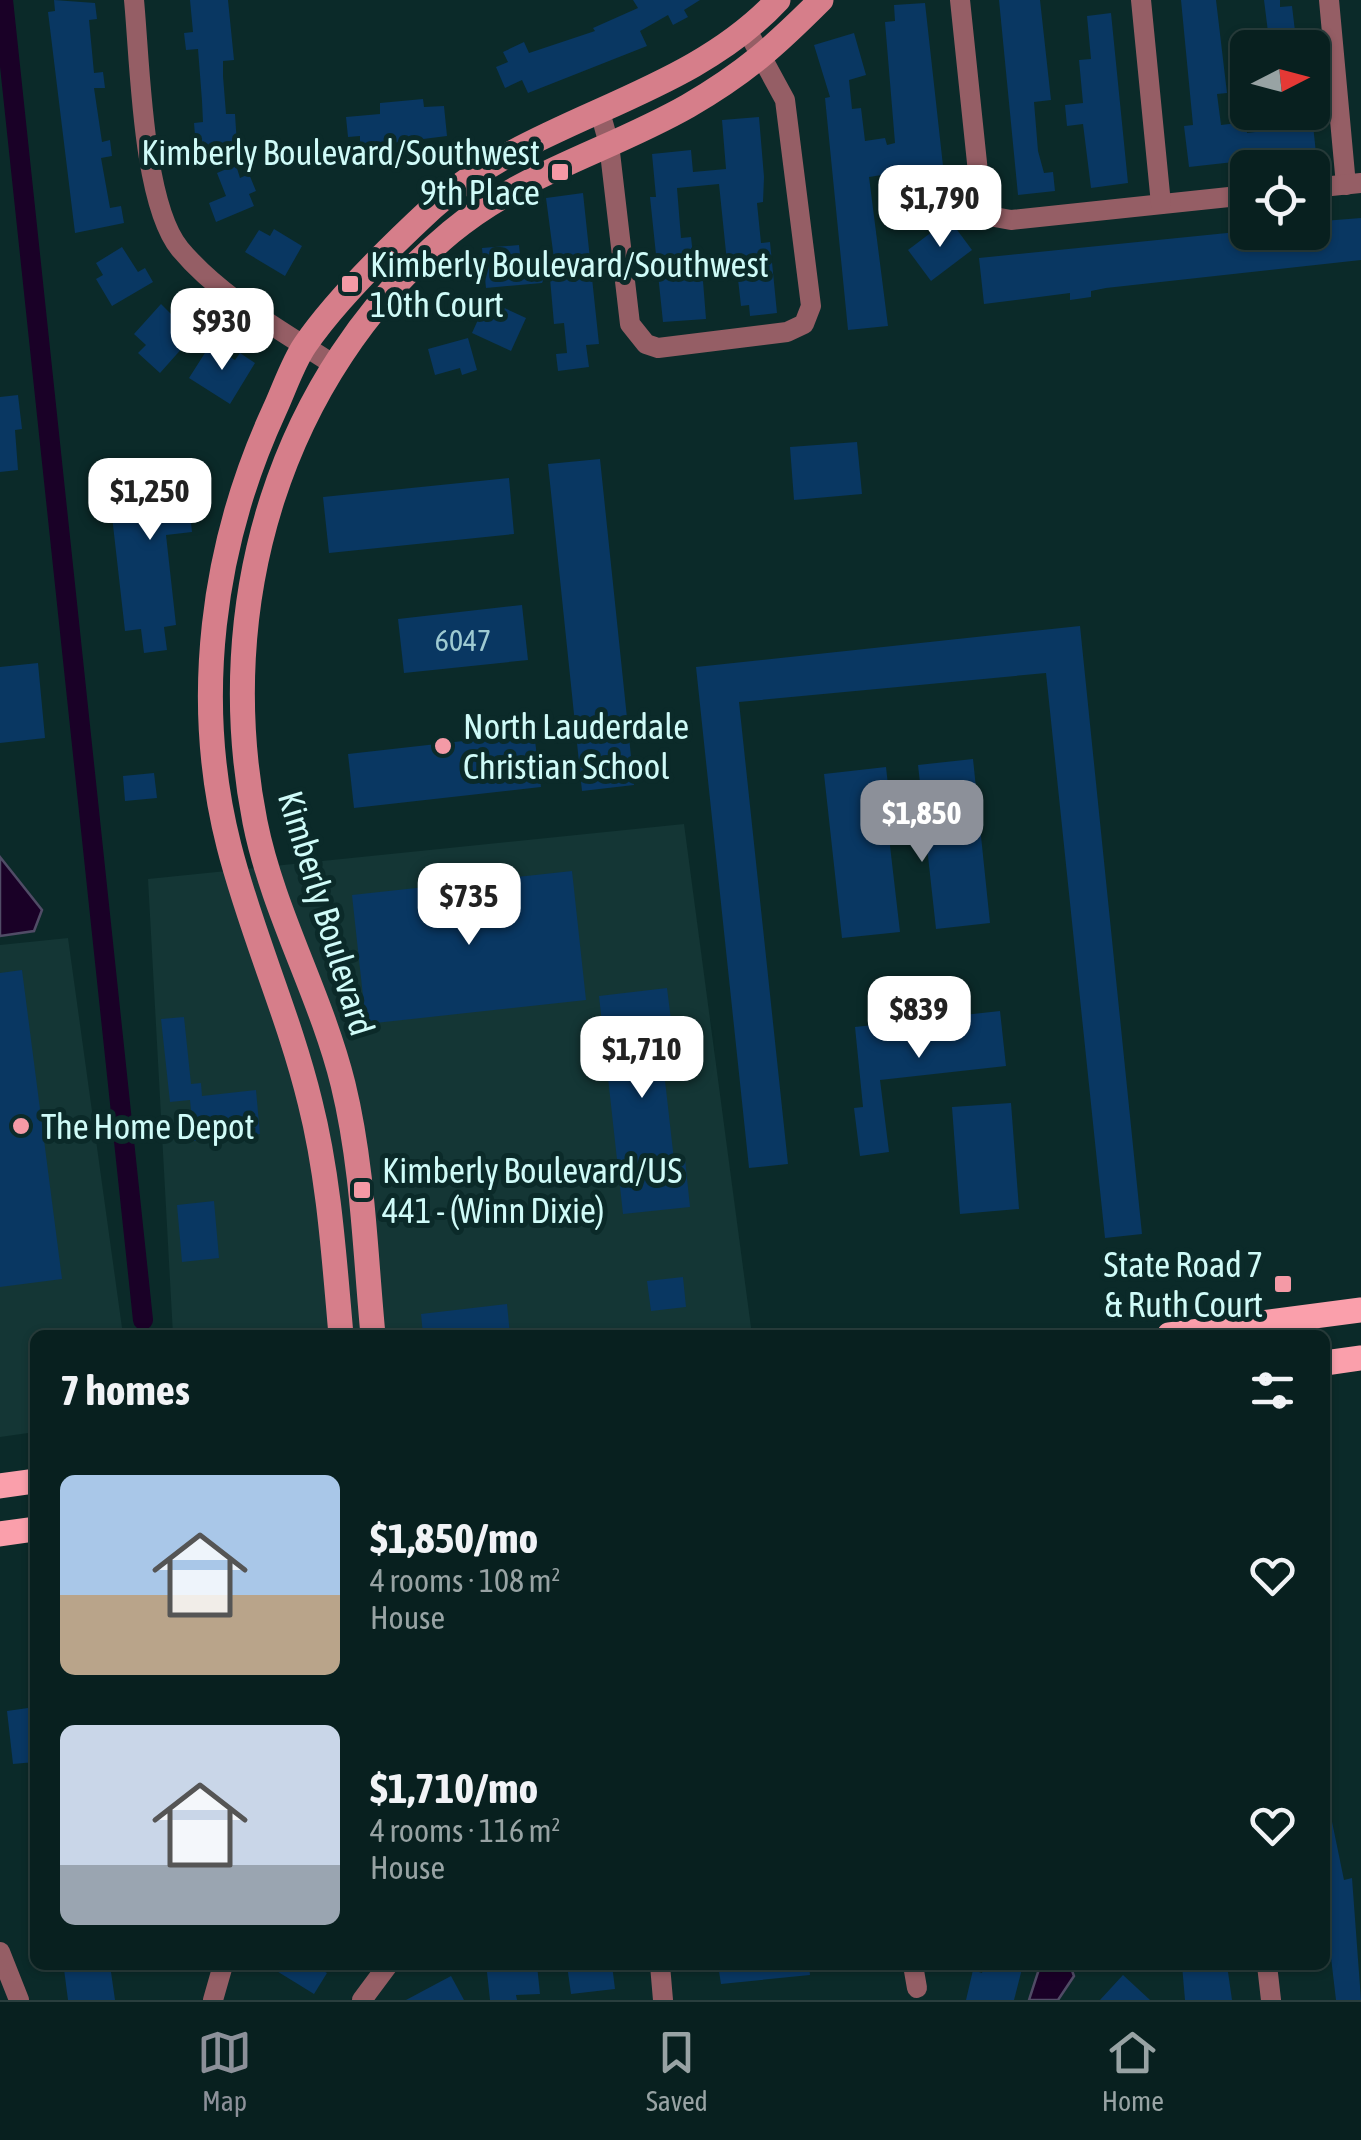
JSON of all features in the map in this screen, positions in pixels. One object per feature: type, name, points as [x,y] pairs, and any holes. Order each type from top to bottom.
[{"type":"main road","points":[[1207,1330],[1361,1310]]},
{"type":"main road","points":[[1330,1362],[1361,1358]]},
{"type":"main road","points":[[0,1486],[30,1482]]},
{"type":"main road","points":[[0,1534],[30,1530]]},
{"type":"street","points":[[134,0],[154,192],[177,246],[220,288],[334,365]]},
{"type":"street","name":"Kimberly Boulevard","points":[[340,1330],[324,1172],[310,1102],[281,998],[230,849],[210,728],[222,564],[252,457],[304,346],[436,205],[512,152],[672,78],[748,32],[778,0]]},
{"type":"street","name":"Kimberly Boulevard","points":[[374,1330],[363,1203],[344,1091],[321,1009],[262,849],[246,747],[244,642],[258,536],[281,470],[334,365],[418,264],[452,232],[503,194],[685,107],[763,59],[821,0]]},
{"type":"street","points":[[960,0],[981,201],[989,216],[1011,220],[1230,197]]},
{"type":"street","points":[[1140,0],[1161,204]]},
{"type":"street","points":[[1329,0],[1354,184]]},
{"type":"street","points":[[600,112],[610,144],[630,324],[646,344],[658,348],[787,332],[804,324],[811,306],[785,100],[748,32]]},
{"type":"street","points":[[398,242],[418,264]]},
{"type":"street","points":[[0,1952],[19,2000]]},
{"type":"street","points":[[213,2000],[222,1970]]},
{"type":"street","points":[[362,2000],[384,1970]]},
{"type":"street","points":[[660,1970],[663,2000]]},
{"type":"street","points":[[914,1970],[917,1988]]},
{"type":"street","points":[[1268,1970],[1271,2000]]},
{"type":"shaded area","points":[[684,824],[751,1330],[173,1330],[148,879]]},
{"type":"shaded area","points":[[0,857],[42,910],[34,931],[0,936]]},
{"type":"shaded area","points":[[68,938],[122,1330],[30,1330],[30,1433],[0,1437],[0,945]]},
{"type":"shaded area","points":[[1039,1970],[1072,1970],[1074,1976],[1058,2000],[1029,2000]]},
{"type":"building","points":[[54,0],[95,3],[97,19],[89,20],[94,73],[103,72],[105,88],[94,88],[102,142],[110,140],[112,156],[101,158],[110,208],[121,206],[124,223],[75,233],[48,12],[55,11]]},
{"type":"building","points":[[190,0],[228,0],[234,60],[223,61],[223,76],[226,114],[235,114],[237,145],[196,148],[194,123],[203,122],[198,49],[186,50],[184,33],[193,32]]},
{"type":"building","points":[[633,0],[700,0],[684,10],[688,17],[673,25],[668,15],[640,31],[647,46],[528,93],[522,80],[505,88],[496,67],[508,62],[503,52],[524,42],[529,53],[595,31],[593,28],[638,8]]},
{"type":"building","points":[[999,0],[1040,0],[1051,100],[1034,102],[1038,151],[1044,173],[1053,172],[1055,191],[1018,195]]},
{"type":"building","points":[[1181,0],[1216,0],[1227,93],[1217,94],[1221,125],[1230,124],[1230,130],[1247,133],[1314,130],[1316,150],[1230,150],[1230,162],[1189,167],[1184,126],[1193,125]]},
{"type":"building","points":[[1264,0],[1280,0],[1280,7],[1292,6],[1295,30],[1268,30]]},
{"type":"building","points":[[925,3],[948,211],[911,215],[907,171],[869,177],[888,326],[848,330],[825,98],[830,97],[814,45],[854,33],[866,75],[849,80],[852,109],[861,108],[865,141],[885,138],[887,145],[895,143],[885,22],[895,21],[894,5]]},
{"type":"building","points":[[1111,13],[1128,183],[1091,188],[1083,124],[1067,126],[1065,105],[1083,103],[1079,60],[1091,59],[1087,16]]},
{"type":"building","points":[[423,99],[424,107],[444,106],[447,136],[360,147],[360,136],[348,137],[346,117],[380,114],[380,103]]},
{"type":"building","points":[[759,117],[764,177],[763,202],[757,203],[761,243],[770,242],[777,313],[750,316],[749,305],[741,306],[736,261],[727,262],[719,184],[677,188],[681,238],[691,237],[696,282],[703,281],[706,319],[663,322],[650,197],[656,197],[652,154],[691,150],[693,172],[726,169],[722,120]]},
{"type":"building","points":[[236,165],[240,178],[249,174],[256,191],[249,194],[254,206],[216,222],[209,203],[226,196],[217,173]]},
{"type":"building","points":[[583,193],[599,344],[586,345],[589,367],[558,371],[556,354],[567,353],[564,323],[554,324],[549,267],[542,283],[486,288],[482,248],[519,245],[521,264],[554,259],[546,198]]},
{"type":"building","points":[[1361,218],[1361,260],[1106,288],[1091,291],[1091,297],[1070,300],[1070,293],[984,304],[979,258],[1230,233],[1230,250],[1330,250],[1330,220]]},
{"type":"building","points":[[949,219],[972,250],[931,281],[908,250]]},
{"type":"building","points":[[274,229],[302,246],[285,276],[245,252],[259,230],[270,236]]},
{"type":"building","points":[[122,247],[138,272],[145,268],[153,282],[112,306],[96,279],[103,275],[96,263]]},
{"type":"building","points":[[487,300],[526,318],[511,351],[472,333]]},
{"type":"building","points":[[161,304],[182,325],[188,318],[200,328],[160,373],[138,353],[146,345],[134,334]]},
{"type":"building","points":[[468,338],[477,370],[462,375],[460,368],[435,375],[428,349]]},
{"type":"building","points":[[210,345],[235,360],[240,353],[255,363],[230,404],[189,378]]},
{"type":"building","points":[[18,395],[22,429],[15,430],[18,470],[0,472],[0,397]]},
{"type":"building","points":[[857,442],[862,494],[794,500],[790,447]]},
{"type":"building","points":[[600,459],[634,785],[582,791],[548,464]]},
{"type":"building","points":[[193,463],[199,513],[190,514],[192,532],[166,535],[176,625],[164,627],[167,650],[144,653],[141,629],[125,631],[107,472]]},
{"type":"building","points":[[509,478],[514,534],[329,553],[323,497]]},
{"type":"building","points":[[522,605],[528,660],[404,673],[398,619]]},
{"type":"building","points":[[1080,626],[1142,1234],[1105,1238],[1046,673],[739,702],[788,1164],[749,1168],[696,667]]},
{"type":"building","points":[[38,663],[45,738],[0,743],[0,667]]},
{"type":"building","points":[[534,733],[541,787],[354,808],[348,754]]},
{"type":"building","points":[[973,759],[990,923],[936,929],[918,765]]},
{"type":"building","points":[[886,767],[889,794],[884,794],[900,932],[842,938],[824,774]]},
{"type":"building","points":[[154,773],[157,798],[125,801],[123,776]]},
{"type":"building","points":[[572,871],[586,1000],[366,1024],[352,895]]},
{"type":"building","name":"The Home Depot","points":[[22,970],[62,1279],[0,1287],[0,973]]},
{"type":"building","points":[[667,988],[674,1044],[661,1045],[674,1160],[685,1159],[690,1207],[623,1214],[599,996]]},
{"type":"building","points":[[1000,1011],[1006,1066],[880,1080],[889,1152],[860,1156],[854,1108],[863,1107],[855,1027]]},
{"type":"building","points":[[184,1017],[191,1084],[201,1083],[202,1096],[256,1090],[260,1134],[194,1141],[190,1100],[170,1102],[161,1019]]},
{"type":"building","points":[[1011,1103],[1019,1209],[960,1214],[952,1107]]},
{"type":"building","points":[[214,1201],[219,1258],[182,1262],[177,1205]]},
{"type":"building","points":[[683,1277],[686,1307],[651,1311],[647,1281]]},
{"type":"building","points":[[507,1304],[510,1330],[423,1330],[421,1314]]},
{"type":"building","points":[[30,1708],[30,1762],[13,1764],[7,1711]]},
{"type":"building","points":[[1330,1812],[1344,1880],[1352,1878],[1361,2000],[1336,2000],[1330,1949]]},
{"type":"building","points":[[64,1970],[111,1970],[115,2000],[68,2000]]},
{"type":"building","points":[[275,1970],[327,1973],[314,1994]]},
{"type":"building","points":[[538,1970],[540,1994],[516,1995],[517,2000],[490,2000],[487,1972]]},
{"type":"building","points":[[568,1970],[613,1970],[615,1989],[571,1994]]},
{"type":"building","points":[[719,1970],[810,1970],[810,1975],[721,1984]]},
{"type":"building","points":[[973,1970],[1022,1970],[1014,2000],[966,2000]]},
{"type":"building","points":[[1182,1970],[1228,1970],[1232,2000],[1185,2000]]},
{"type":"building","points":[[1123,1975],[1150,2000],[1100,2000]]},
{"type":"building","points":[[451,1976],[464,2000],[406,2000]]},
{"type":"waterway","points":[[3,0],[143,1320]]},
{"type":"place","name":"Kimberly Boulevard/Southwest 9th Place","points":[[560,172]]},
{"type":"place","name":"Kimberly Boulevard/Southwest 10th Court","points":[[350,284]]},
{"type":"place","name":"North Lauderdale Christian School","points":[[443,746]]},
{"type":"place","name":"The Home Depot","points":[[21,1126]]},
{"type":"place","name":"Kimberly Boulevard/US 441 - (Winn Dixie)","points":[[362,1190]]},
{"type":"place","name":"State Road 7 & Ruth Court","points":[[1283,1284]]}]
